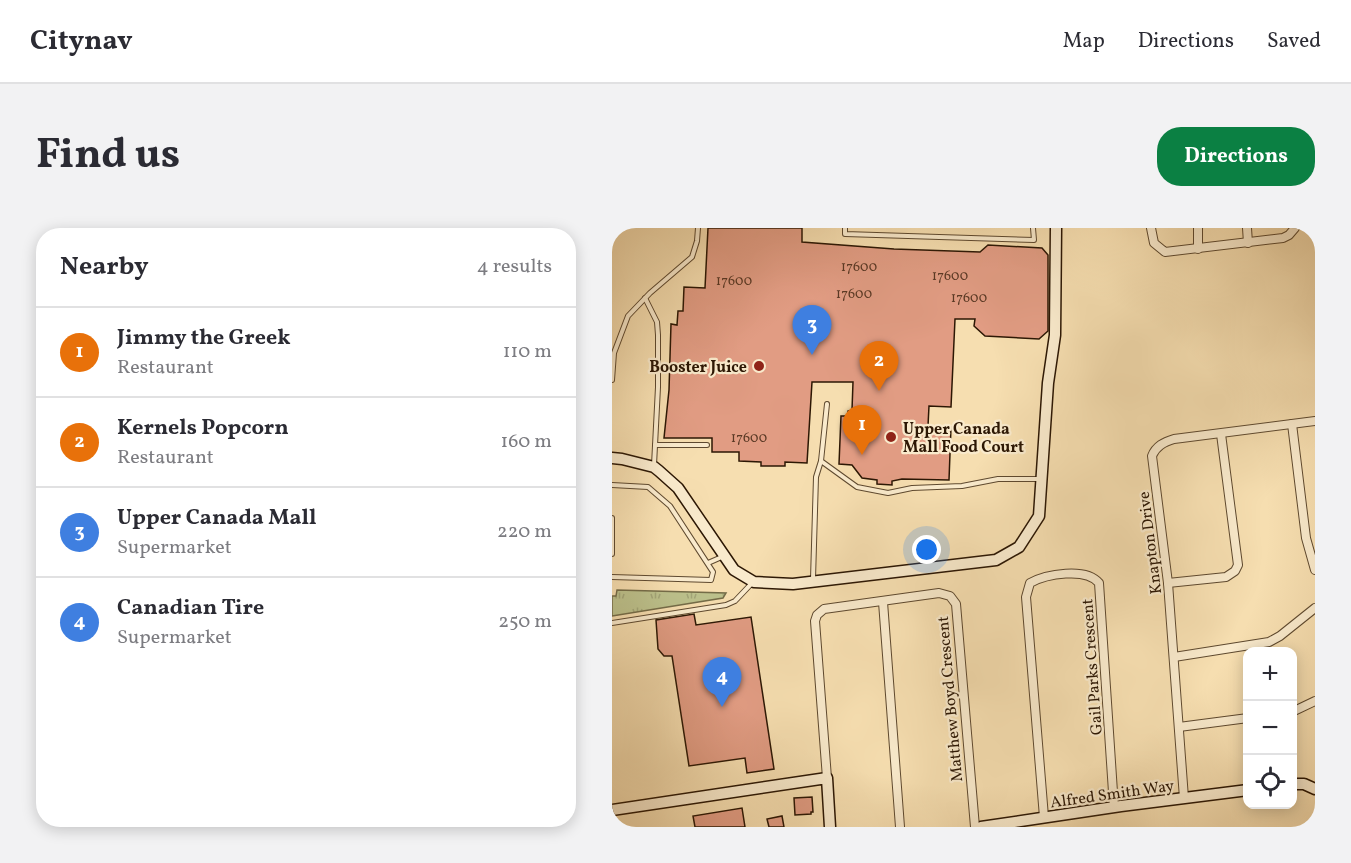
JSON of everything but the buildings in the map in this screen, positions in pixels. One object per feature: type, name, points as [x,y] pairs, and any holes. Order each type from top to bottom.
[{"type":"street","points":[[612,458],[654,467],[678,488],[734,570],[754,582],[793,584],[996,560],[1019,547],[1039,516],[1048,383],[1055,335],[1056,228]]},
{"type":"street","points":[[1151,228],[1154,243],[1162,251],[1198,249],[1284,238],[1295,228]]},
{"type":"street","points":[[1198,228],[1198,249]]},
{"type":"street","points":[[1247,228],[1248,243]]},
{"type":"street","name":"Knapton Drive","points":[[1185,798],[1168,583],[1152,456],[1155,449],[1166,441],[1315,421]]},
{"type":"street","points":[[1292,424],[1306,538],[1315,570]]},
{"type":"street","points":[[1168,583],[1226,577],[1235,571],[1238,565],[1221,434]]},
{"type":"street","name":"Gail Parks Crescent","points":[[1044,817],[1026,597],[1030,583],[1041,577],[1082,573],[1095,578],[1099,583],[1114,807]]},
{"type":"street","name":"Matthew Boyd Crescent","points":[[830,827],[815,621],[824,609],[939,593],[950,596],[956,604],[975,827]]},
{"type":"street","points":[[883,602],[900,827]]},
{"type":"street","points":[[1174,657],[1269,642],[1315,608]]},
{"type":"street","points":[[1297,710],[1315,701]]},
{"type":"street","points":[[1179,727],[1243,719]]},
{"type":"street","points":[[612,810],[827,778]]},
{"type":"street","points":[[1297,784],[1304,784],[1315,789]]},
{"type":"street","name":"Alfred Smith Way","points":[[981,827],[1243,791]]},
{"type":"lane","points":[[612,378],[614,353],[628,316],[692,257],[698,228]]},
{"type":"lane","points":[[845,228],[845,234],[1034,240],[1033,228]]},
{"type":"lane","points":[[645,298],[657,322],[658,335],[654,467]]},
{"type":"lane","points":[[813,582],[816,477],[821,461],[827,404]]},
{"type":"lane","points":[[656,445],[707,446]]},
{"type":"lane","points":[[821,461],[857,487],[888,493],[912,488],[962,486],[998,479],[1042,479]]},
{"type":"lane","points":[[612,485],[648,487],[670,506],[713,572],[711,580],[612,577]]},
{"type":"lane","points":[[612,518],[612,554]]},
{"type":"lane","points":[[708,563],[724,555]]},
{"type":"lane","points":[[612,623],[726,604],[735,601],[754,582]]},
{"type":"green space","points":[[617,590],[726,593],[723,598],[612,616],[612,596],[616,596]]},
{"type":"place","name":"Upper Canada Mall","points":[[812,355]]},
{"type":"place","name":"Booster Juice","points":[[759,366]]},
{"type":"place","name":"Kernels Popcorn","points":[[879,391]]},
{"type":"place","name":"Upper Canada Mall Food Court","points":[[891,437]]},
{"type":"place","name":"Jimmy the Greek","points":[[862,455]]},
{"type":"place","name":"Canadian Tire","points":[[722,707]]}]
